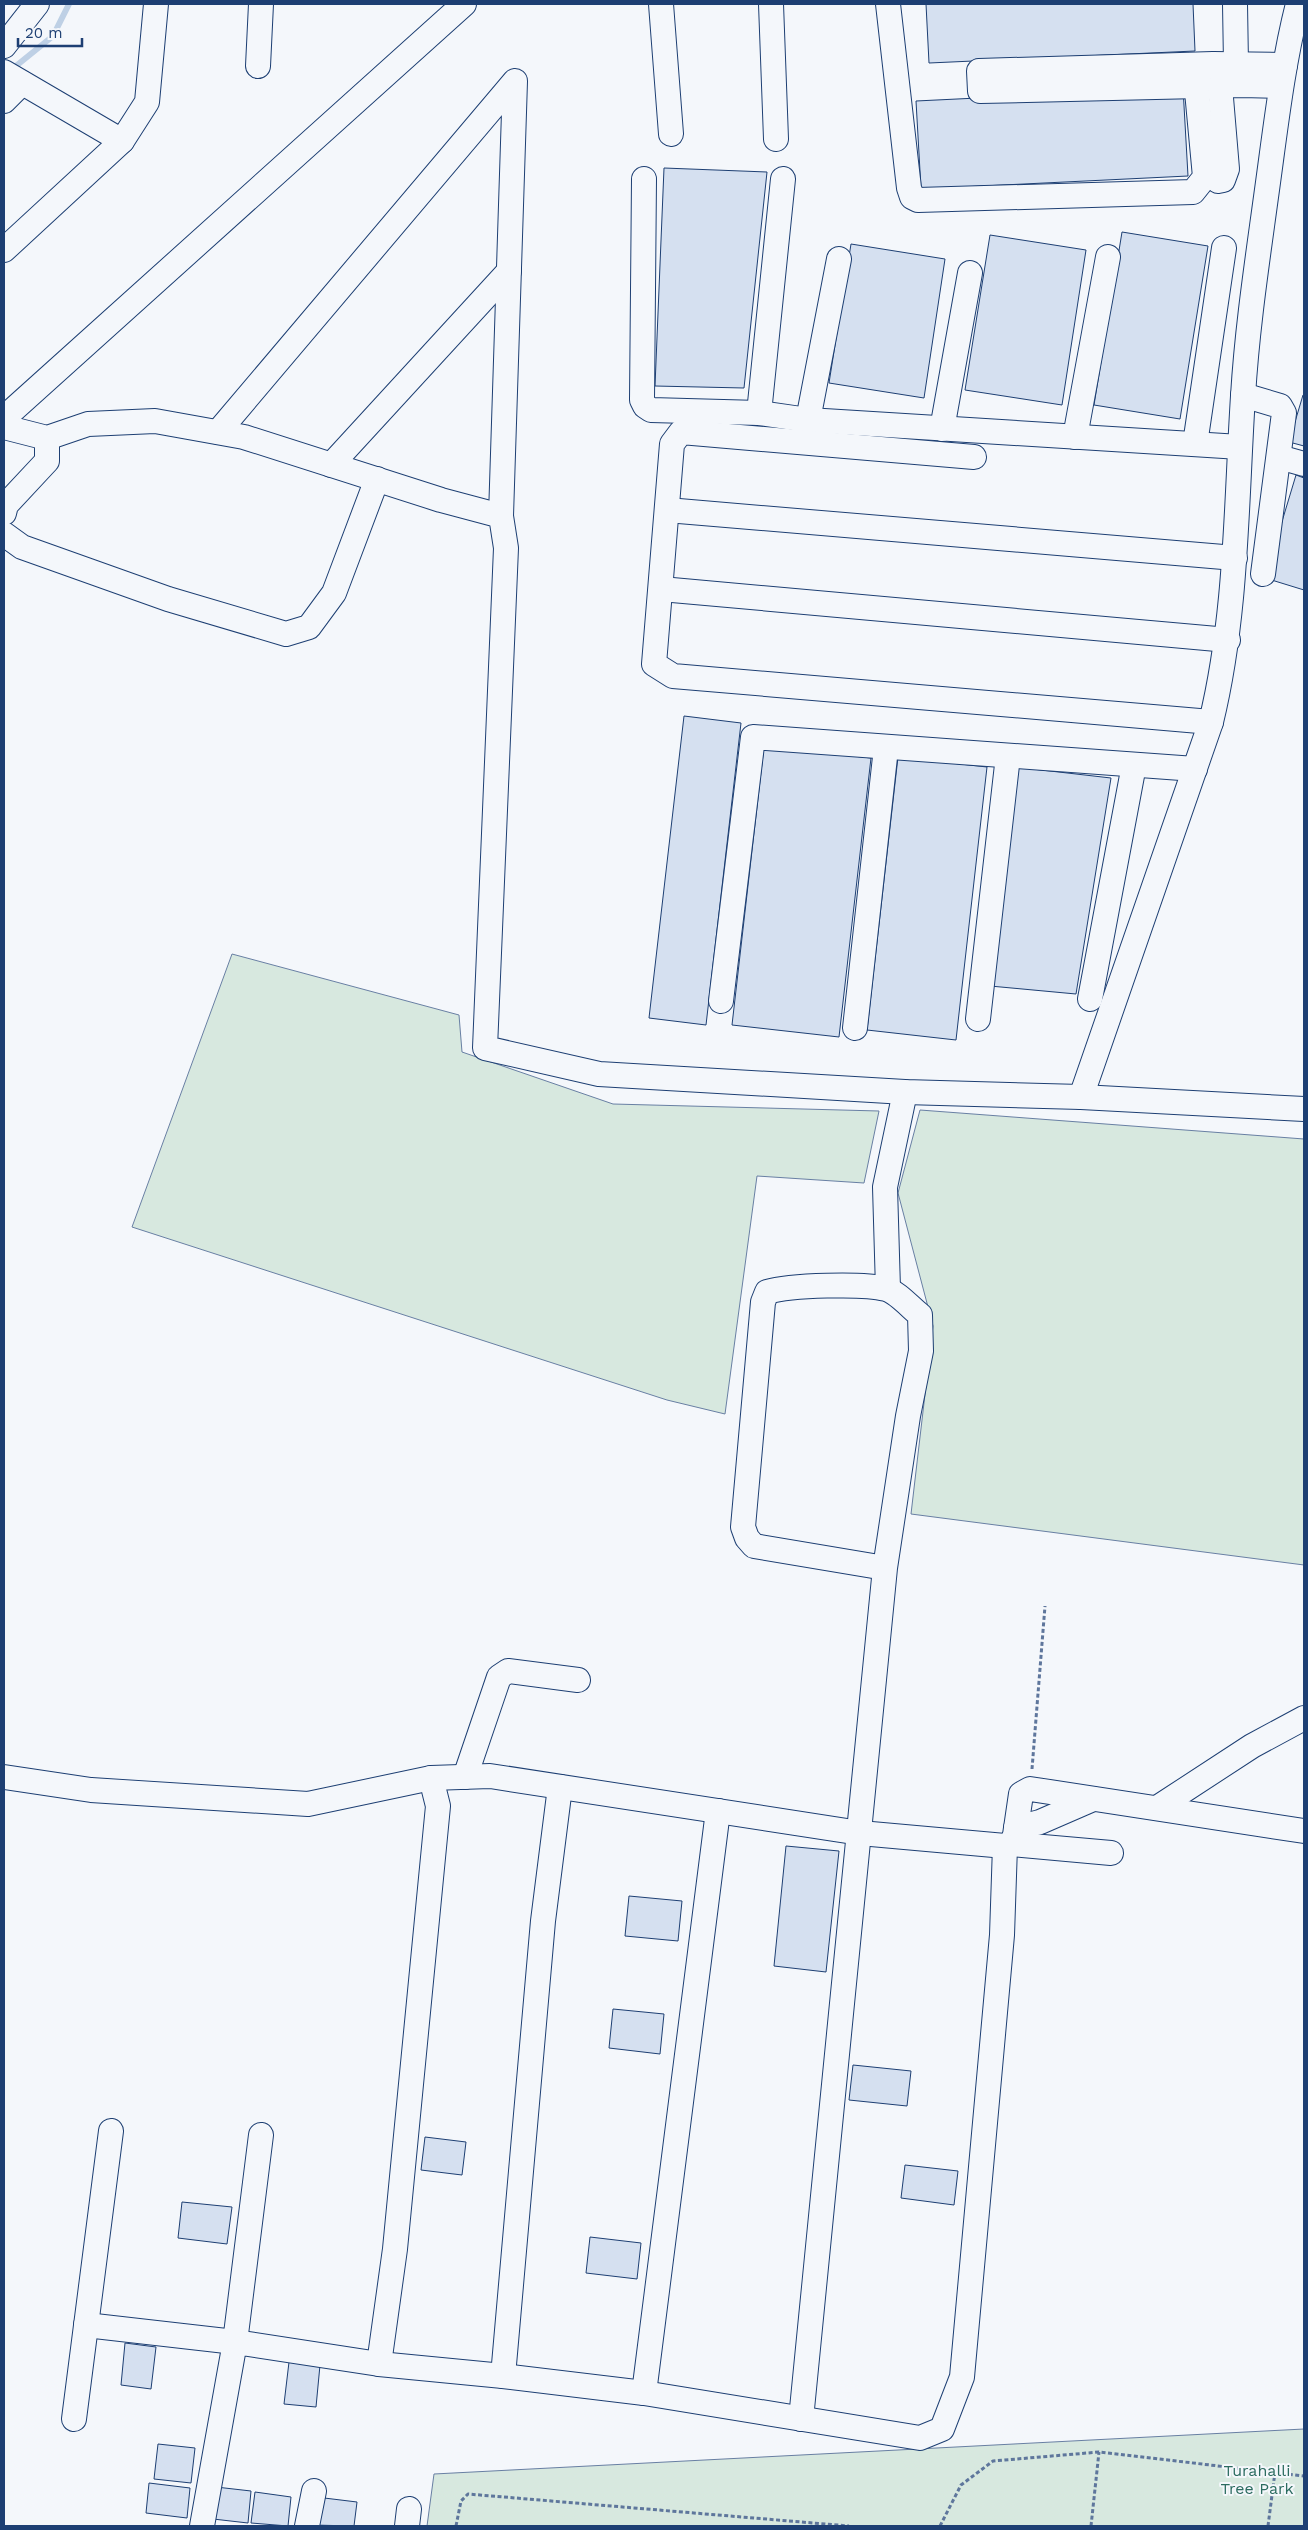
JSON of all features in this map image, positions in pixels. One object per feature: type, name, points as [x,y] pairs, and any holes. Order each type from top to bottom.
[{"type":"street","points":[[4,46],[37,4]]},
{"type":"street","points":[[4,250],[122,141],[148,102],[156,4]]},
{"type":"street","points":[[258,66],[261,4]]},
{"type":"street","points":[[4,418],[464,4]]},
{"type":"street","points":[[662,4],[671,134]]},
{"type":"street","points":[[771,4],[776,139]]},
{"type":"street","points":[[888,4],[909,188],[912,196],[918,200],[1193,192],[1205,177],[1196,76]]},
{"type":"street","points":[[1236,4],[1236,64]]},
{"type":"street","points":[[1081,1097],[1211,722],[1223,674],[1235,558],[1243,394],[1250,317],[1283,76],[1298,4]]},
{"type":"street","points":[[1283,76],[1220,86],[1196,76],[979,71],[980,90],[1196,76],[1236,64],[1283,76]]},
{"type":"street","points":[[4,101],[13,77],[122,141]]},
{"type":"street","points":[[218,432],[515,81],[501,516],[506,548],[485,1048],[599,1074],[905,1092],[1081,1097],[1304,1109]]},
{"type":"street","points":[[1218,182],[1223,180],[1227,169],[1220,86]]},
{"type":"street","points":[[644,179],[642,400],[644,406],[651,410],[759,412],[808,420],[1240,447]]},
{"type":"street","points":[[759,412],[783,179]]},
{"type":"street","points":[[1195,444],[1224,248]]},
{"type":"street","points":[[1075,437],[1108,257]]},
{"type":"street","points":[[808,420],[839,259]]},
{"type":"street","points":[[332,464],[509,271]]},
{"type":"street","points":[[942,428],[970,274]]},
{"type":"street","points":[[1243,394],[1280,406],[1283,410],[1264,574]]},
{"type":"street","points":[[4,427],[47,438],[88,424],[155,421],[218,432],[244,437],[501,516]]},
{"type":"street","points":[[974,457],[681,432],[672,444],[654,664],[673,676],[1211,722]]},
{"type":"street","points":[[4,513],[6,506],[48,461],[47,438]]},
{"type":"street","points":[[1279,457],[1304,464]]},
{"type":"street","points":[[4,534],[22,547],[168,599],[286,634],[309,627],[334,593],[377,479]]},
{"type":"street","points":[[667,510],[1235,558]]},
{"type":"street","points":[[661,589],[1228,640]]},
{"type":"street","points":[[722,1001],[753,737],[1194,769]]},
{"type":"street","points":[[855,1028],[886,748]]},
{"type":"street","points":[[978,1020],[1008,756]]},
{"type":"street","points":[[1090,999],[1134,765]]},
{"type":"street","points":[[888,1289],[885,1188],[905,1092]]},
{"type":"street","points":[[802,2419],[885,1568],[908,1416],[921,1351],[920,1315],[888,1289],[782,1288],[767,1292],[763,1302],[743,1527],[747,1538],[754,1546],[885,1568]]},
{"type":"street","points":[[466,1777],[499,1677],[508,1671],[578,1680]]},
{"type":"street","points":[[1157,1808],[1252,1746],[1304,1718]]},
{"type":"street","points":[[4,1777],[91,1790],[308,1804],[431,1778],[490,1776],[860,1833],[1011,1839],[1111,1853]]},
{"type":"street","points":[[379,2364],[395,2248],[438,1806],[431,1778]]},
{"type":"street","points":[[503,2376],[542,1931],[560,1787]]},
{"type":"street","points":[[86,2325],[234,2342],[379,2364],[503,2376],[644,2393],[920,2438],[942,2429],[962,2377],[1011,1839],[1021,1794],[1030,1789],[1304,1831]]},
{"type":"street","points":[[1011,1839],[1040,1822],[1093,1799]]},
{"type":"street","points":[[644,2393],[718,1811]]},
{"type":"street","points":[[74,2419],[111,2131]]},
{"type":"street","points":[[202,2526],[234,2342],[261,2135]]},
{"type":"street","points":[[307,2526],[314,2491]]},
{"type":"path","points":[[1030,1789],[1045,1606]]},
{"type":"path","points":[[1091,2526],[1099,2452]]},
{"type":"path","points":[[940,2526],[961,2486],[993,2461],[1099,2452],[1304,2476]]},
{"type":"path","points":[[1268,2526],[1275,2472]]},
{"type":"path","points":[[456,2526],[461,2501],[468,2494],[850,2526]]},
{"type":"green space","points":[[232,954],[459,1015],[462,1052],[613,1104],[879,1111],[864,1183],[757,1176],[725,1414],[667,1400],[132,1227]]},
{"type":"green space","points":[[920,1110],[1304,1139],[1304,1565],[911,1514],[933,1326],[898,1193]]},
{"type":"green space","name":"Turahalli Tree Park","points":[[1304,2429],[1304,2526],[427,2526],[434,2474]]},
{"type":"building","points":[[926,4],[1193,4],[1195,51],[929,63]]},
{"type":"building","points":[[1183,88],[1188,176],[921,189],[916,101]]},
{"type":"building","points":[[664,168],[767,172],[744,388],[655,386]]},
{"type":"building","points":[[1122,232],[1208,246],[1180,419],[1094,405]]},
{"type":"building","points":[[990,235],[1086,250],[1062,405],[965,390]]},
{"type":"building","points":[[851,244],[945,259],[924,398],[829,383]]},
{"type":"building","points":[[1304,395],[1304,446],[1289,442]]},
{"type":"building","points":[[1296,475],[1304,478],[1304,590],[1265,578]]},
{"type":"building","points":[[684,716],[741,723],[706,1025],[649,1018]]},
{"type":"building","points":[[764,746],[871,758],[839,1037],[732,1025]]},
{"type":"building","points":[[898,757],[987,767],[956,1040],[867,1030]]},
{"type":"building","points":[[1015,767],[1111,778],[1076,994],[990,986]]},
{"type":"building","points":[[786,1846],[839,1851],[826,1972],[774,1966]]},
{"type":"building","points":[[629,1896],[682,1901],[678,1941],[625,1936]]},
{"type":"building","points":[[613,2009],[664,2014],[660,2054],[609,2048]]},
{"type":"building","points":[[853,2065],[911,2071],[907,2106],[849,2100]]},
{"type":"building","points":[[425,2137],[466,2142],[462,2175],[421,2170]]},
{"type":"building","points":[[905,2165],[958,2171],[954,2205],[901,2198]]},
{"type":"building","points":[[182,2202],[232,2207],[227,2244],[178,2238]]},
{"type":"building","points":[[590,2237],[641,2243],[637,2279],[586,2273]]},
{"type":"building","points":[[125,2343],[156,2347],[151,2389],[121,2385]]},
{"type":"building","points":[[289,2362],[320,2365],[316,2407],[284,2404]]},
{"type":"building","points":[[158,2444],[195,2448],[191,2483],[154,2479]]},
{"type":"building","points":[[149,2483],[190,2488],[187,2518],[146,2513]]},
{"type":"building","points":[[216,2487],[251,2491],[248,2523],[213,2519]]},
{"type":"building","points":[[255,2492],[291,2497],[288,2526],[251,2523]]},
{"type":"building","points":[[316,2497],[357,2502],[354,2526],[312,2525]]},
{"type":"waterway","points":[[11,70],[53,36],[69,4]]}]
